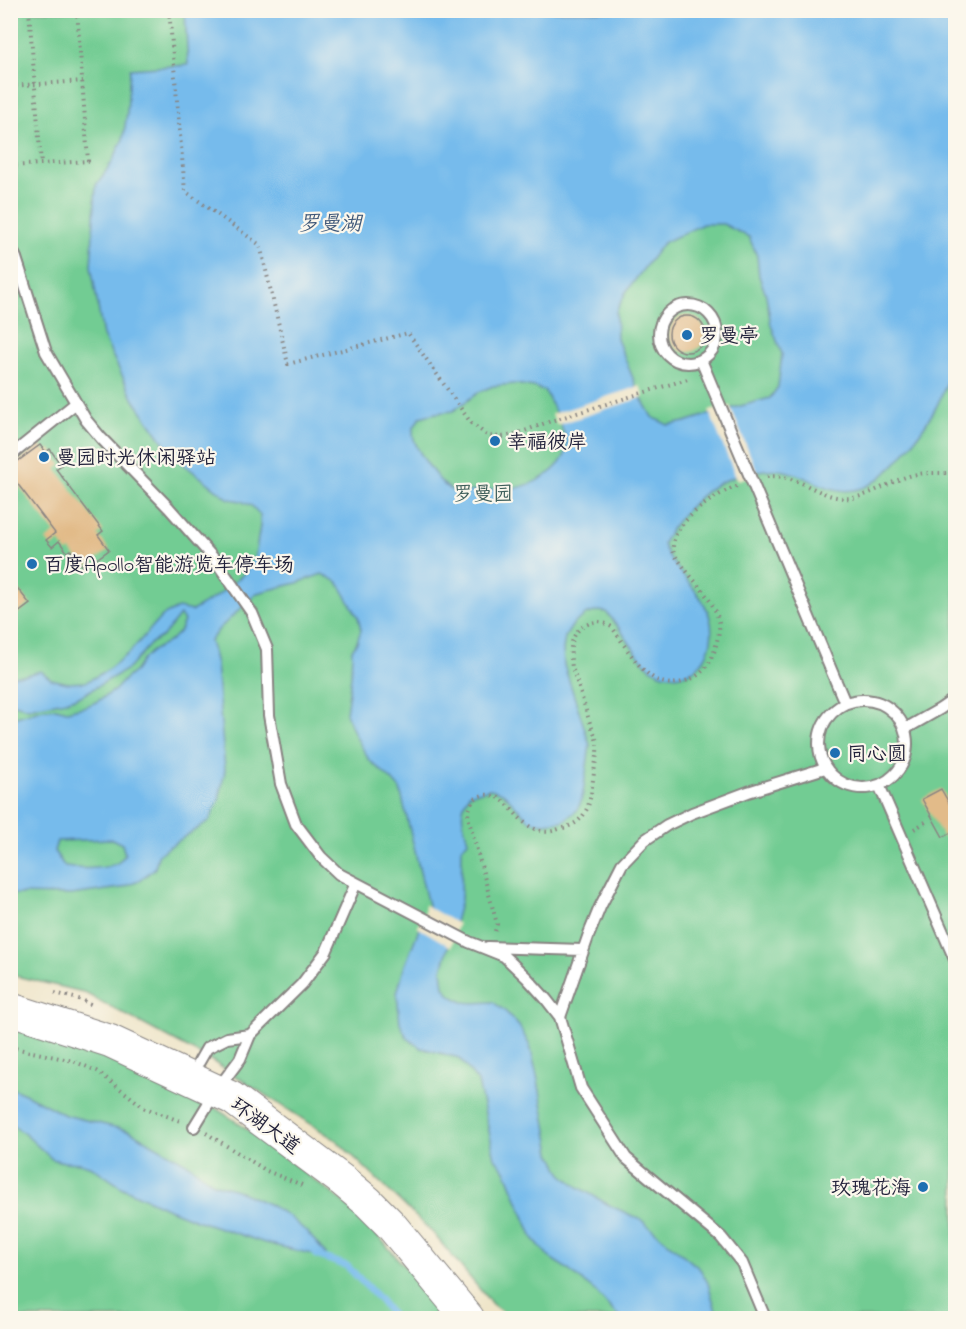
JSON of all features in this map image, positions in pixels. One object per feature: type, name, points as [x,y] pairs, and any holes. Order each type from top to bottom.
[{"type":"street","name":"环湖大道","points":[[10,1009],[110,1041],[232,1098],[368,1202],[390,1224],[468,1318]]},
{"type":"lane","points":[[10,246],[16,258],[46,352],[86,420],[215,560],[252,613],[267,649],[269,715],[281,784],[296,824],[321,857],[339,874],[469,942],[504,956],[534,985],[560,1017],[581,1088],[626,1158],[721,1237],[742,1263],[765,1318]]},
{"type":"lane","points":[[696,306],[705,310],[717,326],[715,346],[709,355],[701,360],[683,363],[674,360],[661,347],[658,338],[662,320],[676,307],[696,306]]},
{"type":"lane","points":[[701,360],[845,703]]},
{"type":"lane","points":[[10,456],[76,403]]},
{"type":"lane","points":[[905,729],[956,698]]},
{"type":"lane","points":[[859,699],[873,700],[886,705],[897,715],[905,729],[908,740],[907,754],[901,767],[892,778],[879,785],[864,788],[849,786],[836,779],[825,768],[820,754],[819,738],[823,724],[832,711],[845,703],[859,699]]},
{"type":"lane","points":[[560,1017],[600,907],[622,864],[645,840],[667,825],[692,813],[748,792],[825,768]]},
{"type":"lane","points":[[879,785],[956,962]]},
{"type":"lane","points":[[194,1127],[216,1091],[240,1059],[250,1035],[302,984],[326,952],[356,883]]},
{"type":"lane","points":[[481,947],[583,950]]},
{"type":"lane","points":[[199,1062],[207,1048],[227,1038],[250,1035]]},
{"type":"path","points":[[29,10],[40,164]]},
{"type":"path","points":[[10,166],[88,161],[78,10]]},
{"type":"path","points":[[169,10],[185,191],[260,245],[288,364],[408,333],[471,423],[488,436],[502,437],[706,374]]},
{"type":"path","points":[[10,86],[83,81]]},
{"type":"path","points":[[481,947],[493,936],[497,924],[472,836],[468,817],[471,802],[479,796],[488,794],[497,796],[525,824],[532,829],[544,832],[573,825],[584,815],[589,805],[597,745],[572,666],[571,642],[577,630],[596,621],[612,627],[645,673],[666,684],[683,683],[700,674],[709,664],[719,633],[718,619],[711,602],[672,548],[680,526],[710,500],[724,491],[751,480],[773,476],[789,478],[825,494],[853,498],[918,474],[956,472]]},
{"type":"path","points":[[10,1047],[73,1060],[97,1071],[145,1108],[194,1127],[267,1171],[307,1187]]},
{"type":"green space","name":"罗曼园","points":[[11,11],[955,11],[955,1318],[511,1318],[492,1304],[433,1233],[336,1140],[212,1061],[83,992],[11,975]]},
{"type":"green space","points":[[10,1020],[111,1055],[203,1100],[237,1122],[341,1200],[380,1238],[449,1318],[11,1318]]},
{"type":"water","name":"罗曼湖","points":[[185,11],[955,11],[955,361],[934,411],[911,445],[891,468],[870,485],[859,489],[848,491],[829,488],[790,472],[773,469],[737,476],[708,491],[678,520],[663,544],[673,563],[701,598],[710,618],[711,641],[702,662],[686,674],[674,676],[655,671],[635,651],[606,612],[587,614],[574,623],[565,637],[563,649],[564,665],[590,745],[583,793],[576,811],[563,821],[544,823],[530,821],[504,794],[491,789],[469,794],[463,812],[468,841],[462,847],[461,900],[442,970],[444,987],[451,996],[463,1002],[493,1002],[519,1026],[530,1046],[551,1153],[562,1174],[578,1187],[641,1220],[700,1269],[708,1283],[718,1318],[623,1318],[614,1312],[595,1291],[550,1258],[533,1238],[506,1172],[495,1158],[478,1082],[459,1058],[421,1048],[407,1038],[400,1023],[397,993],[417,934],[427,916],[428,905],[400,789],[369,760],[346,713],[352,650],[361,630],[358,617],[338,582],[322,574],[257,593],[219,629],[210,641],[216,664],[225,770],[219,800],[209,821],[164,850],[158,856],[155,868],[139,881],[121,888],[71,895],[11,894],[10,719],[43,709],[56,708],[67,711],[98,701],[115,690],[152,651],[170,641],[179,632],[184,621],[180,615],[163,636],[151,643],[129,668],[81,696],[66,701],[28,708],[11,705],[11,676],[41,671],[51,679],[68,683],[86,682],[106,671],[130,652],[162,616],[178,608],[192,611],[217,596],[245,573],[255,557],[260,515],[252,506],[229,499],[173,456],[134,400],[103,336],[91,266],[96,185],[111,164],[123,139],[130,69],[188,65]],"holes":[[[703,224],[723,224],[749,237],[757,256],[759,276],[766,295],[771,325],[782,354],[778,387],[770,398],[668,425],[652,417],[641,398],[617,339],[616,312],[626,292],[663,243]],[[515,384],[545,391],[563,430],[566,452],[553,470],[527,485],[464,492],[451,490],[446,487],[421,454],[414,440],[413,429],[420,417],[453,411],[479,392],[493,386]],[[112,839],[122,844],[125,854],[114,865],[101,868],[65,867],[54,851],[57,841]]]},
{"type":"water","points":[[11,1088],[65,1115],[130,1131],[190,1165],[213,1183],[236,1190],[287,1215],[307,1232],[326,1254],[316,1255],[265,1243],[196,1220],[123,1188],[92,1167],[52,1159],[11,1124]]},
{"type":"pier","points":[[640,386],[644,397],[557,425],[552,414]]},
{"type":"pier","points":[[730,406],[758,474],[737,480],[709,411]]},
{"type":"pier","points":[[425,905],[458,924],[451,947],[417,927],[424,915]]},
{"type":"building","name":"罗曼亭","points":[[687,316],[700,321],[705,334],[700,347],[687,352],[674,347],[669,334],[674,321]]},
{"type":"building","points":[[40,445],[46,452],[50,449],[61,465],[56,469],[103,531],[98,535],[109,550],[84,568],[71,550],[67,552],[59,541],[52,547],[46,540],[55,533],[10,474],[10,467]]},
{"type":"building","points":[[10,579],[30,604],[10,619]]},
{"type":"building","points":[[941,789],[956,815],[956,830],[943,837],[922,799]]},
{"type":"waterway","points":[[316,1255],[347,1266],[394,1318]]},
{"type":"place","name":"罗曼亭","points":[[687,335]]},
{"type":"place","name":"幸福彼岸","points":[[495,441]]},
{"type":"place","name":"曼园时光休闲驿站","points":[[44,457]]},
{"type":"place","name":"百度Apollo智能游览车停车场","points":[[32,564]]},
{"type":"place","name":"同心圆","points":[[835,753]]},
{"type":"place","name":"玫瑰花海","points":[[923,1187]]}]
